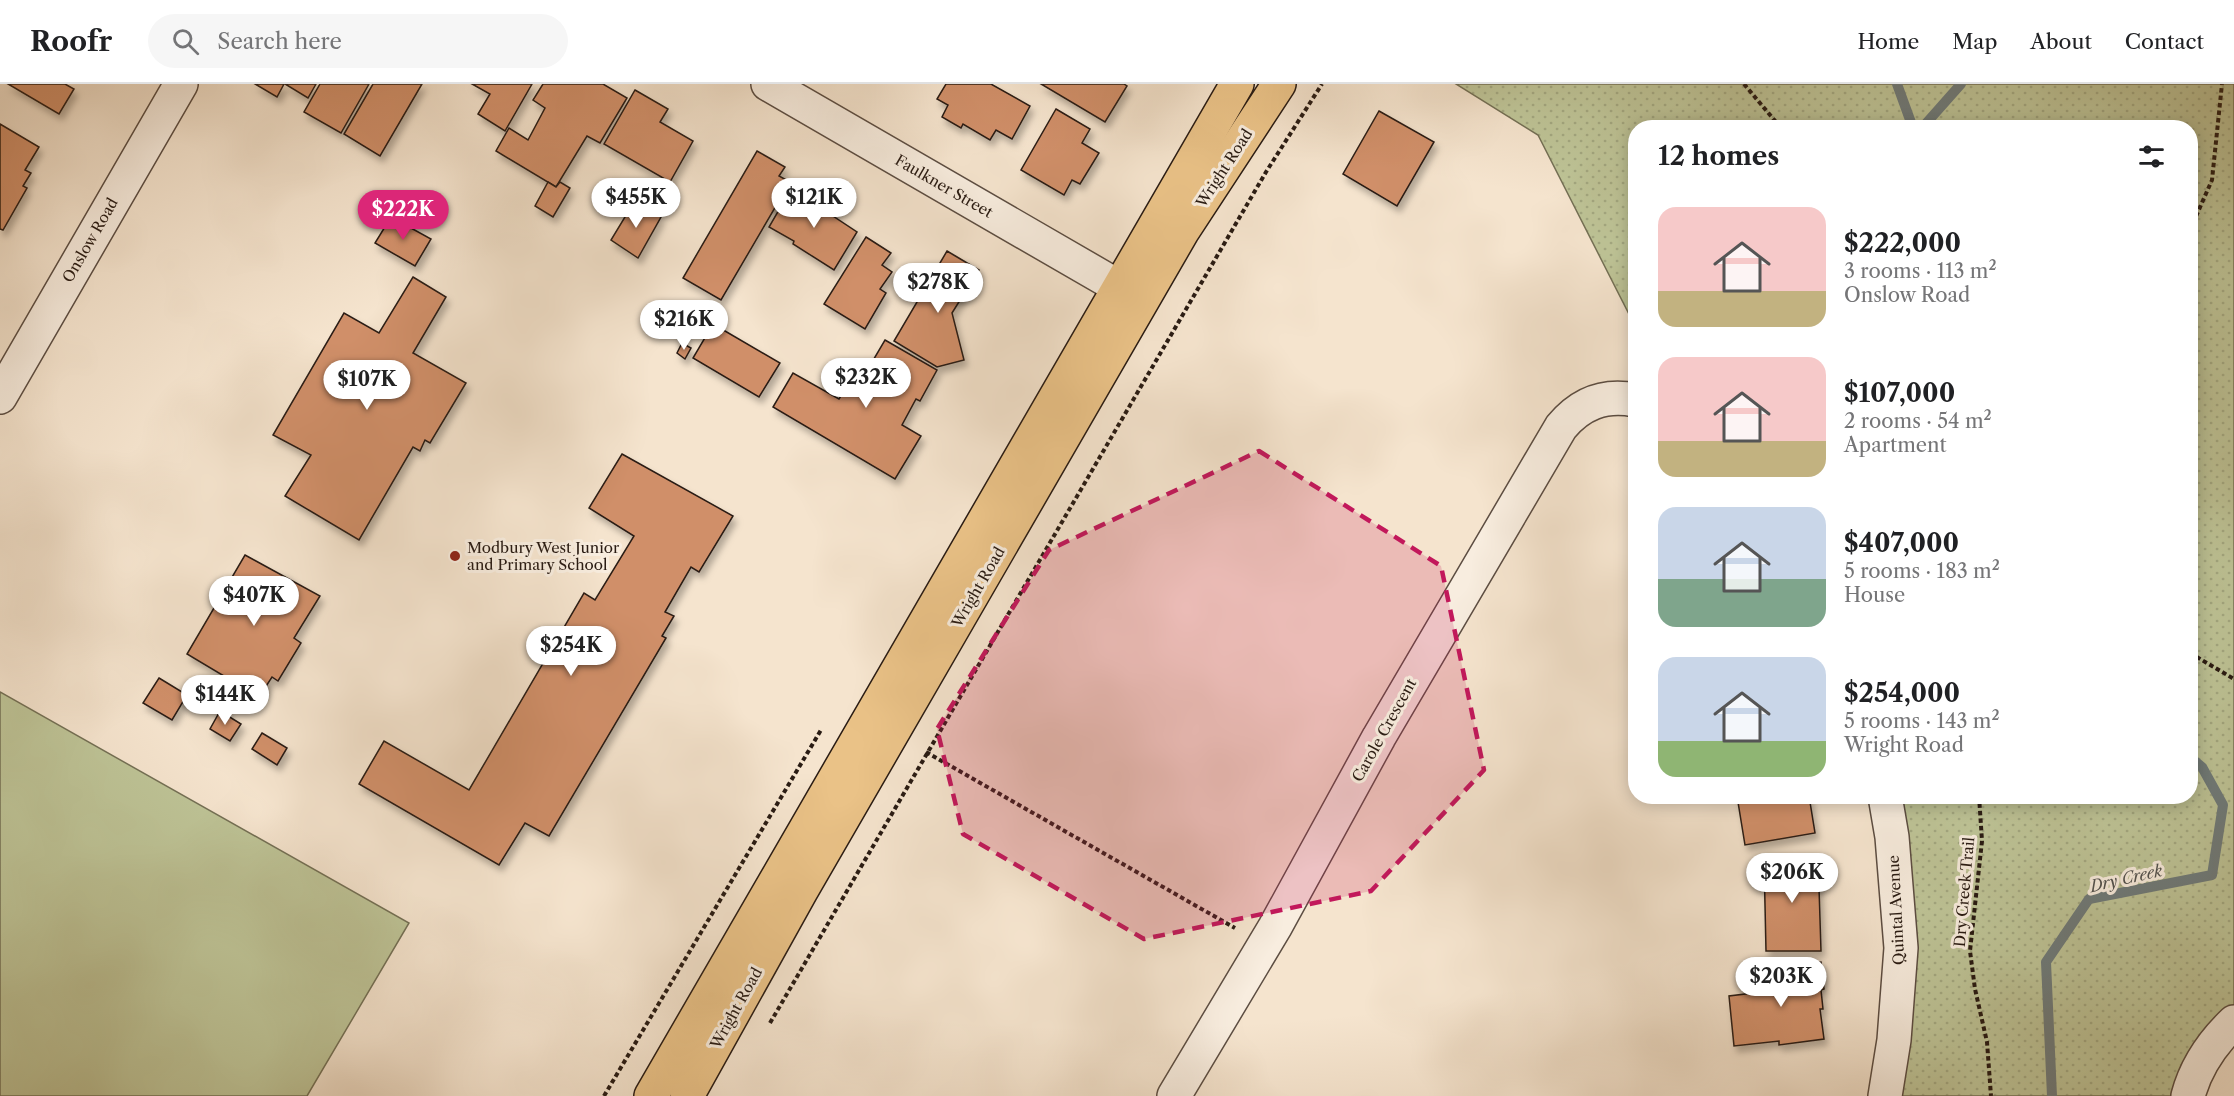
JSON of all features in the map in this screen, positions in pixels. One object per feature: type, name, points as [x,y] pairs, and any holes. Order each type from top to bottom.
[{"type":"main road","name":"Wright Road","points":[[651,1096],[1237,84]]},
{"type":"main road","name":"Wright Road","points":[[687,1096],[801,891],[1182,232],[1279,84]]},
{"type":"street","name":"Onslow Road","points":[[0,397],[181,84]]},
{"type":"street","name":"Faulkner Street","points":[[768,84],[1119,287]]},
{"type":"street","name":"Carole Crescent","points":[[1174,1096],[1264,945],[1379,737],[1561,427],[1571,415],[1589,403],[1604,399],[1628,399]]},
{"type":"street","name":"Quintal Avenue","points":[[1885,1096],[1894,1040],[1901,948],[1887,804]]},
{"type":"street","points":[[2188,1096],[2192,1081],[2204,1058],[2221,1034],[2234,1022]]},
{"type":"path","points":[[768,1025],[1260,183],[1322,84]]},
{"type":"path","points":[[1744,84],[1774,120]]},
{"type":"path","points":[[2198,212],[2212,180],[2222,84]]},
{"type":"path","points":[[2198,658],[2234,679]]},
{"type":"path","points":[[893,734],[1264,945]]},
{"type":"path","name":"Dry Creek Trail","points":[[1980,804],[1982,841],[1970,951],[1975,989],[1987,1042],[1991,1096]]},
{"type":"highlighted area","points":[[1259,451],[1441,566],[1484,770],[1371,891],[1144,939],[963,834],[937,729],[1049,550]]},
{"type":"green space","points":[[1456,84],[2234,84],[2234,1023],[2190,1096],[1885,1096],[1894,857],[1882,804],[2198,804],[2198,120],[1628,120],[1628,312],[1538,135]]},
{"type":"green space","points":[[0,692],[409,923],[307,1096],[0,1096]]},
{"type":"building","points":[[8,84],[65,84],[74,89],[59,114]]},
{"type":"building","points":[[255,84],[284,84],[277,97]]},
{"type":"building","points":[[285,84],[316,84],[308,98]]},
{"type":"building","points":[[320,84],[369,84],[341,133],[304,112]]},
{"type":"building","points":[[373,84],[422,84],[380,156],[344,134]]},
{"type":"building","points":[[472,84],[532,84],[505,131],[478,114],[490,94]]},
{"type":"building","points":[[543,84],[603,84],[627,98],[600,143],[587,136],[556,187],[496,151],[509,128],[528,140],[545,108],[533,100]]},
{"type":"building","points":[[946,84],[991,84],[1030,106],[1012,139],[996,130],[990,140],[963,124],[961,128],[942,117],[948,105],[937,99]]},
{"type":"building","points":[[1041,84],[1124,84],[1127,86],[1105,122]]},
{"type":"building","points":[[635,90],[668,109],[660,122],[693,141],[670,182],[604,144]]},
{"type":"building","points":[[1056,109],[1090,129],[1082,143],[1099,153],[1080,184],[1072,180],[1064,195],[1021,170]]},
{"type":"building","points":[[1379,111],[1434,142],[1397,206],[1343,174]]},
{"type":"building","points":[[0,124],[39,147],[25,170],[31,173],[23,186],[27,188],[3,230],[0,229]]},
{"type":"building","points":[[757,151],[785,167],[779,176],[790,182],[721,300],[683,278]]},
{"type":"building","points":[[548,182],[556,187],[560,182],[570,188],[553,217],[535,206]]},
{"type":"building","points":[[790,191],[807,200],[811,194],[834,208],[830,214],[857,232],[834,270],[793,244],[794,241],[769,227]]},
{"type":"building","points":[[634,202],[661,217],[638,258],[611,240]]},
{"type":"building","points":[[391,217],[431,239],[415,266],[375,243]]},
{"type":"building","points":[[866,237],[891,253],[882,265],[892,272],[880,289],[886,293],[865,329],[824,304]]},
{"type":"building","points":[[947,251],[979,270],[952,313],[964,360],[937,367],[894,341]]},
{"type":"building","points":[[413,277],[446,297],[413,353],[466,383],[430,443],[425,440],[420,451],[413,447],[359,540],[285,496],[311,455],[273,435],[344,313],[379,333]]},
{"type":"building","points":[[713,324],[780,363],[759,397],[693,358]]},
{"type":"building","points":[[885,340],[937,370],[920,401],[916,399],[902,425],[921,436],[895,479],[773,407],[793,373],[839,399],[850,382],[858,386]]},
{"type":"building","points":[[682,343],[691,348],[685,359],[677,353]]},
{"type":"building","points":[[622,454],[733,516],[699,572],[691,567],[665,612],[674,616],[662,636],[666,638],[549,836],[525,823],[499,865],[359,784],[384,741],[469,790],[584,593],[595,600],[634,536],[589,508]]},
{"type":"building","points":[[245,555],[320,596],[294,638],[301,643],[278,681],[272,677],[259,697],[187,654]]},
{"type":"building","points":[[159,678],[187,695],[172,720],[143,703]]},
{"type":"building","points":[[220,711],[241,724],[230,741],[210,729]]},
{"type":"building","points":[[262,733],[287,748],[277,765],[252,749]]},
{"type":"building","points":[[1738,804],[1810,804],[1815,833],[1745,845]]},
{"type":"building","points":[[1818,856],[1821,951],[1766,951],[1764,859]]},
{"type":"building","points":[[1821,962],[1824,989],[1821,990],[1823,1009],[1820,1009],[1824,1039],[1779,1045],[1779,1041],[1734,1046],[1729,996],[1770,991],[1769,969]]},
{"type":"waterway","name":"Dry Creek","points":[[1897,84],[1910,120]]},
{"type":"waterway","points":[[1929,120],[1961,84]]},
{"type":"waterway","name":"Dry Creek","points":[[2052,1096],[2046,962],[2089,899],[2212,875],[2223,805],[2198,764]]},
{"type":"place","name":"Modbury West Junior and Primary School","points":[[455,556]]}]
